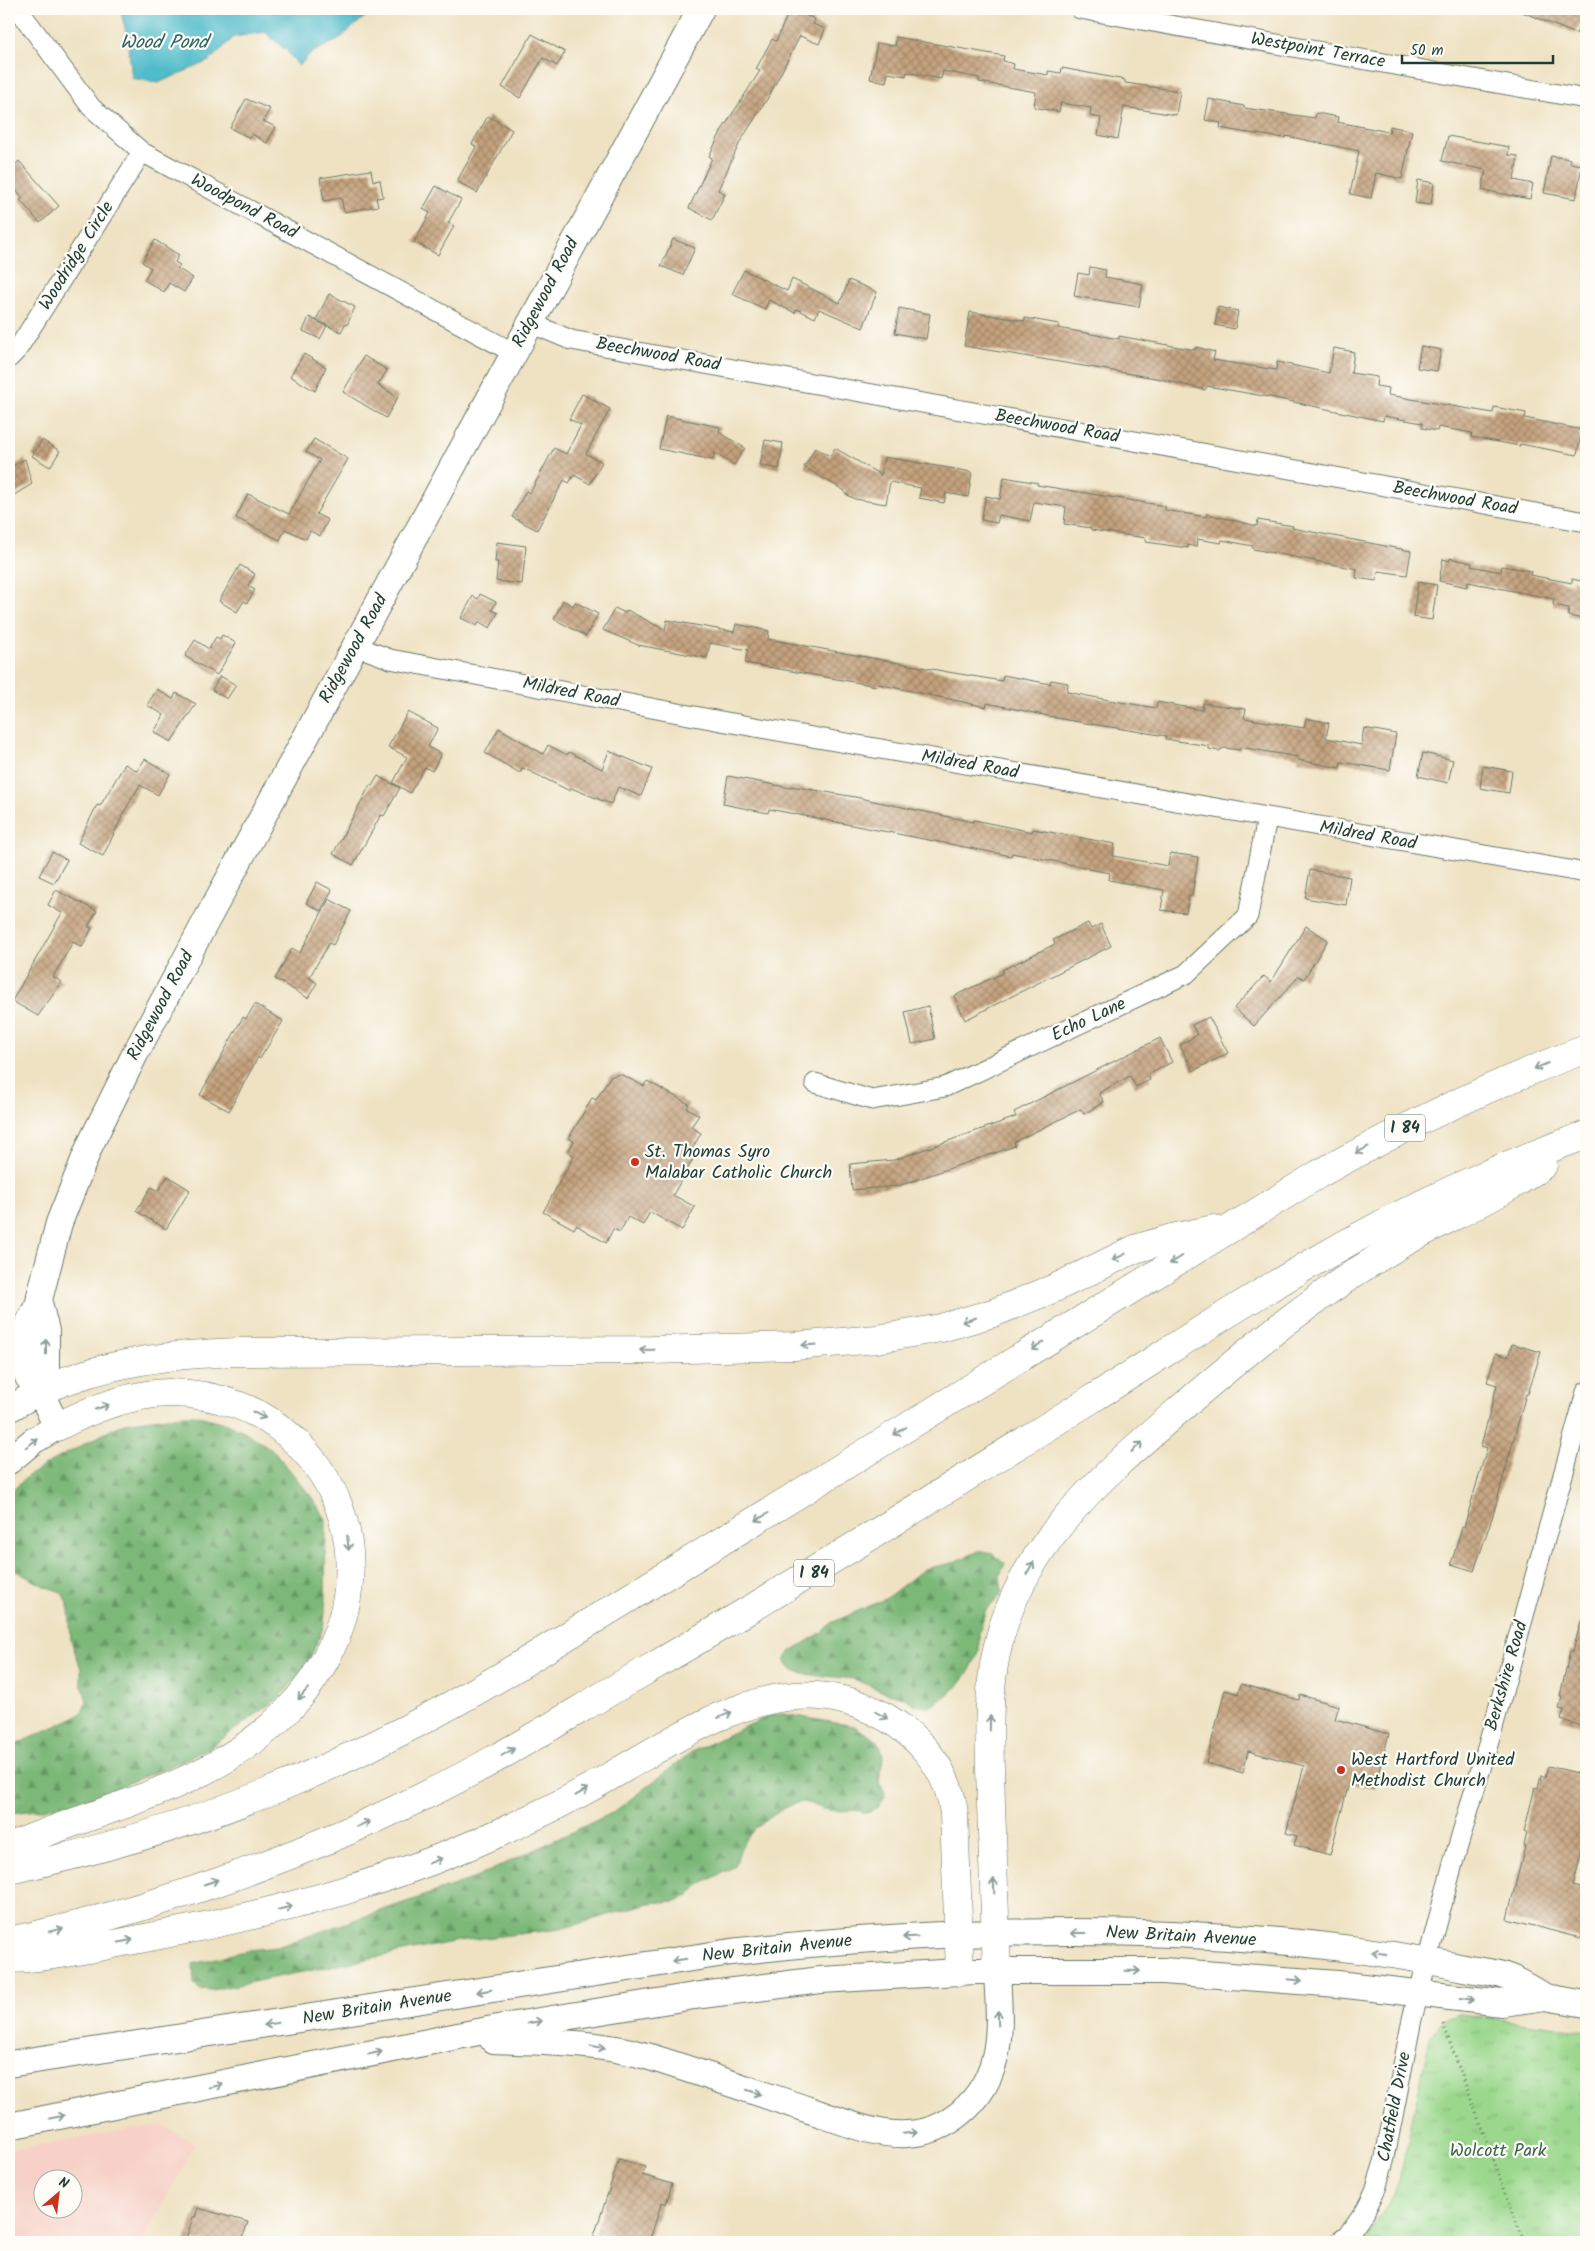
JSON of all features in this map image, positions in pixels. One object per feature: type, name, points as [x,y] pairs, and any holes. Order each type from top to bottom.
[{"type":"highway","name":"I 84","points":[[9,1870],[102,1848],[211,1814],[299,1781],[402,1733],[515,1668],[1233,1225],[1347,1158],[1435,1112],[1495,1085],[1586,1049]]},
{"type":"highway","name":"I 84","points":[[9,1941],[119,1913],[268,1863],[343,1833],[449,1783],[527,1741],[809,1576],[1321,1257],[1439,1197],[1582,1137]]},
{"type":"highway","points":[[997,1971],[990,1745],[994,1668],[1001,1635],[1016,1594],[1030,1567],[1054,1531],[1096,1484],[1175,1413],[1310,1302],[1412,1237],[1518,1182],[1582,1137]]},
{"type":"highway","points":[[40,1391],[71,1378],[125,1362],[186,1354],[241,1352],[642,1350],[795,1346],[877,1339],[941,1328],[992,1313],[1055,1288],[1135,1249],[1172,1238],[1233,1225]]},
{"type":"highway","points":[[9,1847],[170,1786],[230,1756],[251,1742],[288,1711],[320,1672],[340,1630],[347,1596],[348,1542],[344,1519],[335,1495],[305,1452],[287,1433],[266,1418],[218,1399],[193,1394],[168,1393],[143,1396],[110,1405],[57,1427]]},
{"type":"highway","points":[[9,1959],[48,1956],[212,1924],[325,1898],[380,1881],[451,1854],[533,1817],[575,1796],[675,1739],[726,1714],[765,1701],[809,1695],[842,1699],[876,1712],[914,1739],[937,1764],[949,1788],[954,1813],[960,1972]]},
{"type":"main road","name":"Ridgewood Road","points":[[57,1427],[40,1391],[28,1377],[24,1366],[24,1330],[39,1303],[48,1259],[66,1203],[108,1108],[210,914],[701,9]]},
{"type":"main road","points":[[9,1409],[40,1391]]},
{"type":"main road","points":[[9,1461],[33,1441],[57,1427]]},
{"type":"main road","name":"New Britain Avenue","points":[[13,2063],[731,1952],[849,1941],[959,1935],[1114,1933],[1222,1937],[1332,1946],[1506,1976],[1545,1997],[1586,2004]]},
{"type":"main road","name":"New Britain Avenue","points":[[9,2126],[445,2038],[616,2008],[821,1980],[997,1971],[1189,1972],[1419,1993],[1502,2004],[1545,1997]]},
{"type":"main road","points":[[445,2038],[572,2044],[634,2053],[858,2126],[894,2134],[914,2133],[936,2128],[958,2115],[976,2097],[986,2083],[998,2043],[997,1971]]},
{"type":"street","name":"Woodpond Road","points":[[18,9],[92,107],[142,152],[514,353]]},
{"type":"street","name":"Westpoint Terrace","points":[[1080,9],[1586,99]]},
{"type":"street","name":"Woodridge Circle","points":[[9,358],[17,350],[142,152]]},
{"type":"street","name":"Beechwood Road","points":[[530,323],[571,340],[1586,522]]},
{"type":"street","name":"Mildred Road","points":[[356,646],[390,659],[721,721],[1586,874]]},
{"type":"street","name":"Echo Lane","points":[[815,1083],[872,1100],[945,1087],[1186,974],[1248,916],[1267,818]]},
{"type":"street","name":"Berkshire Road","points":[[1427,1961],[1452,1863],[1492,1731],[1586,1392]]},
{"type":"street","name":"Chatfield Drive","points":[[1340,2242],[1347,2236],[1366,2209],[1375,2191],[1384,2162],[1427,1961]]},
{"type":"path","points":[[1443,2024],[1524,2242]]},
{"type":"path","points":[[950,2242],[969,2238],[974,2242]]},
{"type":"shaded area","points":[[161,2124],[195,2144],[143,2242],[9,2242],[9,2150]]},
{"type":"green space","points":[[180,1415],[195,1415],[222,1422],[244,1431],[274,1451],[310,1495],[326,1519],[325,1615],[323,1628],[310,1658],[295,1680],[279,1698],[212,1746],[171,1766],[85,1800],[39,1810],[9,1813],[9,1748],[81,1714],[87,1701],[81,1682],[81,1669],[71,1640],[69,1609],[64,1596],[59,1591],[46,1587],[16,1571],[9,1572],[9,1494],[28,1476],[49,1463],[124,1423]]},
{"type":"green space","points":[[979,1551],[993,1554],[1005,1563],[1000,1576],[1002,1591],[985,1612],[979,1633],[979,1652],[970,1670],[957,1687],[935,1704],[929,1706],[915,1705],[904,1697],[884,1692],[854,1679],[803,1674],[785,1663],[786,1656],[791,1651],[821,1633],[831,1623],[885,1599],[924,1569],[952,1563]]},
{"type":"green space","points":[[784,1714],[854,1726],[878,1741],[883,1755],[880,1782],[885,1795],[879,1807],[867,1813],[856,1810],[829,1810],[803,1802],[789,1806],[771,1816],[749,1835],[742,1846],[735,1866],[698,1886],[689,1896],[676,1901],[648,1903],[561,1929],[458,1941],[212,1990],[199,1989],[194,1984],[193,1964],[248,1950],[277,1947],[475,1878],[614,1812],[693,1751],[771,1715]]},
{"type":"green space","name":"Wolcott Park","points":[[1458,2014],[1586,2031],[1586,2242],[1362,2242],[1388,2206],[1399,2182],[1430,2038],[1443,2020]]},
{"type":"water","name":"Wood Pond","points":[[120,9],[374,9],[338,40],[313,52],[299,66],[286,50],[265,32],[234,37],[209,61],[158,83],[132,78],[127,35]]},
{"type":"building","points":[[790,9],[815,19],[813,24],[825,29],[819,44],[800,36],[769,96],[740,142],[718,190],[725,194],[712,220],[689,208],[712,158],[709,156],[722,130],[760,71],[756,69],[772,39],[776,41]]},
{"type":"building","points":[[1515,9],[1586,9],[1576,34]]},
{"type":"building","points":[[532,34],[565,52],[557,66],[543,58],[520,98],[502,87]]},
{"type":"building","points":[[896,37],[1004,56],[1003,61],[1014,64],[1013,69],[1048,75],[1048,71],[1061,73],[1062,68],[1125,80],[1125,83],[1180,91],[1176,115],[1124,107],[1118,139],[1098,135],[1101,118],[1090,116],[1091,108],[1061,103],[1059,112],[1034,107],[1036,92],[979,82],[979,78],[943,71],[941,79],[907,72],[906,76],[888,73],[886,82],[870,79],[877,43],[895,46]]},
{"type":"building","points":[[246,99],[270,109],[263,121],[276,127],[267,143],[252,134],[250,138],[230,128]]},
{"type":"building","points":[[1209,99],[1244,106],[1244,108],[1315,118],[1316,113],[1338,117],[1337,122],[1389,132],[1390,126],[1412,131],[1402,179],[1376,173],[1371,198],[1350,194],[1359,151],[1286,136],[1285,138],[1220,128],[1221,123],[1205,120]]},
{"type":"building","points":[[488,116],[512,130],[477,193],[457,181],[476,147],[472,144]]},
{"type":"building","points":[[1448,136],[1509,147],[1508,155],[1518,156],[1514,180],[1533,184],[1530,199],[1482,190],[1486,170],[1442,161]]},
{"type":"building","points":[[1551,156],[1570,159],[1570,163],[1582,165],[1576,199],[1544,193]]},
{"type":"building","points":[[19,161],[59,206],[40,223],[20,200],[23,198],[9,182],[9,171]]},
{"type":"building","points":[[371,170],[373,181],[380,180],[383,197],[376,198],[378,206],[344,212],[341,198],[324,201],[320,178]]},
{"type":"building","points":[[1418,180],[1434,183],[1431,205],[1415,203]]},
{"type":"building","points":[[436,186],[461,200],[448,223],[454,226],[438,255],[414,242],[430,213],[423,209]]},
{"type":"building","points":[[673,239],[695,248],[683,275],[661,266]]},
{"type":"building","points":[[155,240],[179,255],[175,262],[180,265],[177,268],[193,278],[184,292],[169,283],[164,292],[144,280],[151,268],[142,262]]},
{"type":"building","points":[[1090,267],[1106,270],[1105,277],[1143,284],[1139,307],[1074,296],[1078,273],[1089,275]]},
{"type":"building","points":[[744,270],[787,291],[792,279],[840,303],[849,280],[877,292],[863,328],[819,309],[815,318],[797,309],[795,313],[769,300],[765,309],[732,294]]},
{"type":"building","points":[[329,294],[355,307],[347,325],[345,324],[341,332],[316,320]]},
{"type":"building","points":[[1218,307],[1238,311],[1235,329],[1215,325]]},
{"type":"building","points":[[899,308],[930,314],[926,339],[895,333]]},
{"type":"building","points":[[970,312],[1025,321],[1025,318],[1059,324],[1058,328],[1119,339],[1119,336],[1195,350],[1196,347],[1215,352],[1213,360],[1276,370],[1277,362],[1329,373],[1334,348],[1354,352],[1351,373],[1377,377],[1376,386],[1389,388],[1388,395],[1493,413],[1494,407],[1526,413],[1525,418],[1582,430],[1577,455],[1471,437],[1472,433],[1438,427],[1437,431],[1422,428],[1422,423],[1384,416],[1383,421],[1275,398],[1207,386],[1205,390],[1161,379],[964,346]]},
{"type":"building","points":[[309,317],[327,326],[320,339],[303,331]]},
{"type":"building","points":[[1421,346],[1441,350],[1437,371],[1417,368]]},
{"type":"building","points":[[304,354],[326,367],[315,391],[290,376]]},
{"type":"building","points":[[364,356],[387,370],[378,385],[398,397],[386,418],[343,392]]},
{"type":"building","points":[[582,394],[610,409],[586,454],[602,462],[590,484],[574,475],[569,483],[564,480],[537,530],[512,517],[526,491],[530,493],[554,448],[566,454],[581,425],[569,419]]},
{"type":"building","points":[[666,416],[720,427],[719,432],[745,448],[734,465],[714,453],[713,460],[659,449]]},
{"type":"building","points":[[314,439],[348,459],[316,514],[328,520],[320,536],[310,531],[306,539],[285,529],[280,540],[236,518],[248,494],[289,514],[320,460],[306,452]]},
{"type":"building","points":[[42,440],[60,451],[50,467],[32,456]]},
{"type":"building","points":[[765,440],[783,443],[779,469],[760,465]]},
{"type":"building","points":[[815,448],[830,456],[835,448],[881,475],[884,457],[972,472],[968,497],[946,493],[944,503],[919,498],[921,488],[890,482],[886,504],[855,499],[804,467]]},
{"type":"building","points":[[25,459],[32,484],[9,498],[9,468]]},
{"type":"building","points":[[1004,477],[1038,483],[1037,485],[1165,506],[1165,510],[1206,517],[1207,514],[1257,526],[1258,520],[1411,551],[1407,575],[1378,571],[1377,581],[1356,578],[1357,569],[1253,549],[1253,546],[1222,540],[1221,543],[1197,539],[1196,547],[1188,545],[1188,548],[1146,542],[1146,538],[1064,524],[1066,507],[1034,502],[1030,521],[999,515],[997,523],[981,520],[986,496],[1000,499]]},
{"type":"building","points":[[497,542],[526,546],[522,584],[496,581],[498,562],[495,562]]},
{"type":"building","points":[[1450,558],[1472,563],[1471,566],[1501,572],[1502,566],[1531,571],[1530,575],[1572,583],[1572,579],[1586,582],[1584,619],[1568,616],[1569,608],[1553,605],[1554,599],[1468,582],[1467,587],[1439,581],[1443,559],[1450,561]]},
{"type":"building","points":[[240,565],[255,574],[248,586],[255,590],[247,603],[244,601],[237,612],[219,601]]},
{"type":"building","points":[[1418,582],[1437,585],[1432,620],[1413,617]]},
{"type":"building","points":[[480,594],[496,602],[492,610],[498,613],[490,628],[479,622],[477,626],[461,618],[473,596],[478,599]]},
{"type":"building","points":[[563,600],[573,606],[575,602],[598,614],[586,636],[554,619]]},
{"type":"building","points":[[615,608],[625,613],[627,610],[665,630],[667,620],[734,632],[736,624],[769,631],[768,639],[1002,681],[1003,675],[1050,684],[1051,680],[1068,683],[1067,692],[1156,708],[1157,702],[1202,710],[1203,703],[1246,709],[1244,718],[1304,728],[1306,718],[1329,723],[1326,738],[1361,745],[1364,728],[1396,734],[1390,770],[1341,762],[1340,768],[1298,760],[1298,757],[1240,747],[1240,750],[1224,748],[1219,751],[1209,749],[1209,746],[1165,739],[1166,736],[1067,720],[987,703],[986,707],[878,684],[877,686],[745,663],[748,650],[710,643],[707,658],[638,645],[603,630]]},
{"type":"building","points":[[222,635],[236,643],[217,675],[185,656],[195,640],[209,649],[216,637],[220,639]]},
{"type":"building","points":[[220,676],[236,685],[227,699],[212,690]]},
{"type":"building","points":[[157,689],[173,699],[176,693],[196,704],[171,742],[154,732],[164,715],[147,705]]},
{"type":"building","points":[[408,712],[438,728],[428,747],[441,754],[432,771],[425,767],[410,793],[393,783],[407,757],[388,747]]},
{"type":"building","points":[[499,728],[543,754],[548,745],[567,755],[569,752],[602,769],[609,751],[652,769],[641,796],[618,787],[611,804],[571,788],[570,791],[523,768],[520,773],[485,753]]},
{"type":"building","points":[[1423,753],[1453,760],[1448,783],[1418,776]]},
{"type":"building","points":[[145,759],[170,774],[158,795],[140,785],[121,817],[103,856],[78,843],[97,805],[100,806],[125,764],[137,771]]},
{"type":"building","points":[[1483,766],[1512,771],[1509,793],[1480,788]]},
{"type":"building","points":[[378,776],[400,788],[384,816],[381,815],[353,865],[333,854],[370,785],[372,786]]},
{"type":"building","points":[[728,776],[791,788],[791,786],[855,797],[973,822],[974,820],[1032,832],[1033,829],[1115,844],[1113,856],[1168,866],[1170,853],[1198,857],[1192,896],[1189,896],[1186,913],[1161,910],[1164,890],[1109,880],[1110,873],[1012,853],[1011,856],[769,809],[768,813],[723,804]]},
{"type":"building","points":[[52,852],[67,860],[54,883],[39,876]]},
{"type":"building","points":[[1310,870],[1350,877],[1346,905],[1305,898]]},
{"type":"building","points":[[317,882],[332,890],[321,911],[306,903]]},
{"type":"building","points":[[56,890],[97,911],[88,927],[92,928],[82,947],[73,942],[53,977],[62,982],[38,1016],[12,1001],[62,913],[48,905]]},
{"type":"building","points":[[329,899],[351,911],[333,945],[329,943],[309,978],[317,983],[308,998],[275,979],[292,948],[300,953]]},
{"type":"building","points":[[1088,923],[1091,929],[1101,924],[1111,946],[965,1020],[954,996],[1003,973],[1002,970],[1055,944],[1053,940]]},
{"type":"building","points":[[1306,926],[1328,940],[1304,979],[1299,976],[1254,1026],[1234,1008],[1264,976],[1271,982]]},
{"type":"building","points":[[255,1004],[283,1021],[260,1059],[258,1057],[229,1111],[200,1095],[243,1017],[246,1019]]},
{"type":"building","points":[[928,1006],[935,1039],[912,1044],[905,1012]]},
{"type":"building","points":[[1209,1017],[1228,1053],[1193,1071],[1180,1045],[1197,1035],[1192,1025]]},
{"type":"building","points":[[1160,1038],[1172,1062],[1148,1075],[1150,1080],[1136,1087],[1130,1076],[1099,1093],[1104,1102],[1084,1114],[1081,1109],[1014,1142],[1015,1146],[898,1186],[852,1190],[850,1164],[894,1160],[1016,1117],[1014,1112]]},
{"type":"building","name":"St. Thomas Syro Malabar Catholic Church","points":[[620,1074],[644,1086],[647,1081],[689,1104],[687,1108],[699,1115],[691,1127],[701,1133],[692,1149],[697,1152],[673,1195],[695,1207],[682,1230],[650,1212],[643,1225],[628,1217],[620,1232],[613,1229],[606,1243],[576,1225],[574,1229],[543,1212],[574,1156],[568,1152],[574,1141],[569,1138],[592,1098],[596,1100],[610,1077]]},
{"type":"building","points":[[168,1176],[190,1190],[166,1229],[136,1211],[151,1187],[158,1191]]},
{"type":"building","points":[[1512,1344],[1541,1352],[1528,1394],[1526,1394],[1493,1515],[1474,1571],[1451,1564],[1487,1448],[1481,1446],[1497,1385],[1487,1382],[1496,1353],[1508,1357]]},
{"type":"building","points":[[1581,1621],[1586,1622],[1586,1727],[1561,1720],[1564,1710],[1559,1709],[1570,1651],[1573,1651]]},
{"type":"building","name":"West Hartford United Methodist Church","points":[[1241,1684],[1299,1700],[1300,1695],[1339,1706],[1335,1719],[1389,1734],[1374,1789],[1349,1783],[1330,1855],[1294,1845],[1297,1836],[1286,1833],[1304,1766],[1248,1751],[1243,1773],[1206,1763],[1225,1690],[1238,1694]]},
{"type":"building","points":[[1548,1766],[1586,1775],[1586,1847],[1583,1846],[1573,1886],[1586,1889],[1586,1935],[1581,1933],[1580,1938],[1507,1919],[1525,1846],[1527,1833],[1524,1832],[1535,1787],[1538,1788],[1541,1775],[1545,1777]]},
{"type":"building","points":[[619,2159],[645,2167],[642,2175],[672,2184],[666,2204],[662,2202],[649,2242],[592,2242]]},
{"type":"building","points":[[198,2208],[248,2222],[241,2242],[185,2242]]},
{"type":"place","name":"St. Thomas Syro Malabar Catholic Church","points":[[635,1162]]},
{"type":"place","name":"West Hartford United Methodist Church","points":[[1341,1770]]}]
